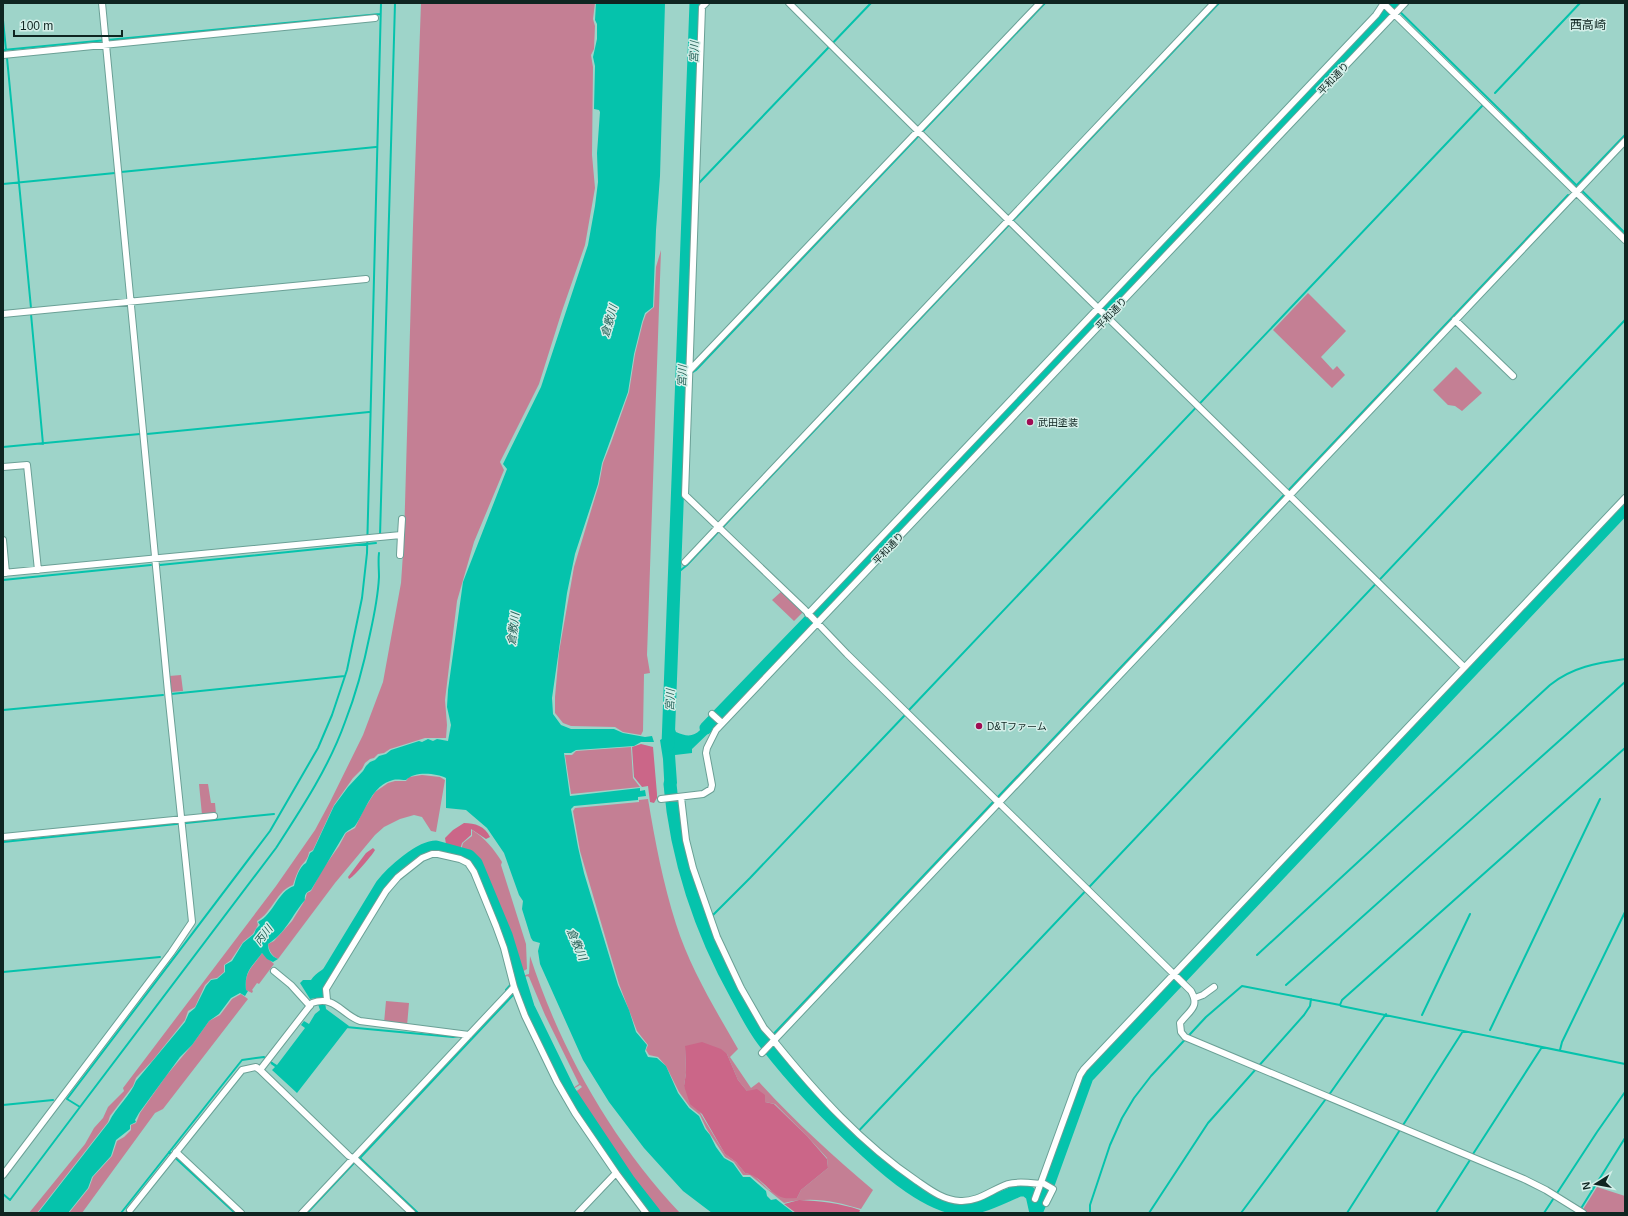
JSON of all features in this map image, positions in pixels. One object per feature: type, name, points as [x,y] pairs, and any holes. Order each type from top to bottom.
[{"type":"street","points":[[3,1174],[191,926],[192,919],[155,558],[102,3]]},
{"type":"street","points":[[706,3],[702,7],[685,495],[1087,888],[1190,991],[1195,998],[1194,1006],[1180,1023],[1181,1032],[1186,1038],[1524,1179],[1555,1195],[1581,1212]]},
{"type":"street","points":[[789,3],[1464,667]]},
{"type":"street","points":[[690,372],[920,132],[1040,3]]},
{"type":"street","points":[[685,562],[720,529],[1011,222],[1214,3]]},
{"type":"street","name":"平和通り","points":[[679,797],[703,794],[711,789],[712,785],[706,753],[712,735],[721,722],[1405,3]]},
{"type":"street","points":[[808,615],[978,433],[1099,308],[1376,15],[1384,4],[1396,12],[1578,190],[1625,240]]},
{"type":"street","points":[[3,55],[106,42],[375,18]]},
{"type":"street","points":[[763,1053],[997,800],[1625,141]]},
{"type":"street","points":[[3,314],[366,278]]},
{"type":"street","points":[[1455,320],[1513,376]]},
{"type":"street","points":[[3,467],[27,465],[38,570]]},
{"type":"street","points":[[1035,1199],[1080,1075],[1625,498]]},
{"type":"street","points":[[400,555],[402,518]]},
{"type":"street","points":[[3,540],[5,573],[401,535]]},
{"type":"street","points":[[713,715],[721,722]]},
{"type":"street","points":[[663,799],[679,797],[686,840],[697,879],[710,919],[732,972],[764,1028],[835,1112],[883,1157],[940,1196],[961,1201],[977,1199],[1008,1184],[1018,1182],[1042,1183],[1053,1189],[1046,1203]]},
{"type":"street","points":[[3,837],[181,822],[214,816]]},
{"type":"street","points":[[326,1000],[326,989],[389,886],[398,877],[422,858],[432,854],[460,859],[468,863],[474,872],[504,948],[514,987],[525,1016],[557,1082],[575,1113],[616,1173],[646,1213]]},
{"type":"street","points":[[274,971],[291,985],[293,989],[310,1006]]},
{"type":"street","points":[[302,1213],[514,987]]},
{"type":"street","points":[[1195,998],[1203,995],[1214,987]]},
{"type":"street","points":[[260,1070],[312,1003],[317,1001],[326,1000],[354,1019],[360,1021],[469,1035]]},
{"type":"street","points":[[130,1210],[242,1070],[256,1067],[412,1213]]},
{"type":"street","points":[[174,1154],[242,1213]]},
{"type":"street","points":[[578,1213],[616,1173]]},
{"type":"shaded area","points":[[421,3],[595,3],[593,19],[595,26],[594,49],[591,55],[593,67],[592,155],[595,188],[585,245],[539,384],[500,462],[504,470],[474,542],[457,601],[445,700],[447,725],[446,738],[425,738],[378,754],[365,763],[334,805],[313,850],[309,852],[296,876],[293,885],[287,888],[279,896],[267,913],[257,921],[258,925],[253,934],[243,942],[231,960],[224,965],[224,972],[217,978],[211,979],[205,985],[195,1007],[188,1011],[185,1020],[153,1060],[136,1078],[133,1086],[110,1116],[108,1122],[37,1213],[29,1213],[85,1144],[94,1128],[103,1118],[108,1107],[124,1091],[123,1088],[276,886],[315,830],[363,735],[383,682],[401,583],[404,539]]},
{"type":"shaded area","points":[[661,250],[647,655],[650,673],[644,674],[643,731],[641,735],[623,732],[615,727],[571,726],[563,723],[555,713],[555,697],[559,652],[574,567],[599,484],[603,463],[629,392],[635,354],[643,322],[646,314],[654,307],[656,267]]},
{"type":"shaded area","points":[[1308,293],[1346,331],[1321,357],[1333,370],[1337,366],[1345,375],[1332,388],[1273,330]]},
{"type":"shaded area","points":[[1456,367],[1482,393],[1462,411],[1455,406],[1448,405],[1433,390]]},
{"type":"shaded area","points":[[782,591],[803,612],[794,621],[772,600]]},
{"type":"shaded area","points":[[181,675],[183,691],[171,692],[169,676]]},
{"type":"shaded area","points":[[641,744],[653,747],[657,794],[657,798],[654,803],[650,802],[648,786],[642,787],[634,777],[632,747]]},
{"type":"shaded area","points":[[631,747],[633,778],[640,787],[571,794],[565,755],[572,755],[576,751]]},
{"type":"shaded area","points":[[422,775],[440,777],[445,780],[436,832],[431,831],[422,817],[414,815],[400,819],[384,827],[375,835],[335,883],[278,959],[272,955],[268,944],[274,941],[292,921],[305,900],[307,893],[311,891],[322,870],[339,846],[346,833],[355,828],[363,811],[375,792],[388,783],[395,781],[406,781],[409,777]]},
{"type":"shaded area","points":[[199,784],[208,784],[211,803],[215,803],[216,814],[202,815]]},
{"type":"shaded area","points":[[648,799],[663,878],[671,909],[688,956],[738,1049],[730,1057],[751,1088],[759,1082],[814,1138],[873,1190],[861,1209],[823,1200],[804,1200],[784,1203],[750,1175],[743,1175],[734,1162],[725,1157],[706,1128],[700,1115],[690,1107],[679,1092],[666,1066],[658,1057],[649,1055],[646,1050],[648,1045],[637,1031],[619,984],[580,851],[573,811],[575,808],[639,802],[639,800]],"holes":[[[685,1046],[727,1054],[738,1080],[747,1091],[765,1102],[775,1104],[827,1158],[828,1168],[801,1190],[797,1198],[769,1190],[753,1174],[745,1173],[736,1162],[725,1154],[684,1086],[686,1073]]]},
{"type":"shaded area","points":[[464,823],[479,826],[488,833],[490,837],[486,839],[471,829],[471,835],[462,843],[460,850],[446,844],[445,838],[453,830]]},
{"type":"shaded area","points":[[472,830],[489,844],[502,862],[501,865],[526,944],[527,969],[520,973],[512,942],[483,869],[474,857],[461,850],[463,843],[472,836]]},
{"type":"shaded area","points":[[373,848],[375,850],[371,856],[349,879],[348,877],[366,853]]},
{"type":"shaded area","points":[[262,953],[274,964],[259,984],[257,983],[252,990],[252,993],[246,990],[246,978]]},
{"type":"shaded area","points":[[530,956],[542,991],[557,1025],[591,1092],[632,1156],[680,1213],[659,1213],[603,1139],[574,1093],[582,1087],[580,1085],[573,1089],[569,1081],[573,1088],[579,1084],[545,1015],[529,977],[527,976],[524,980],[534,1007],[522,976],[529,974]]},
{"type":"shaded area","points":[[241,994],[248,999],[163,1109],[155,1113],[82,1213],[69,1213],[89,1188],[93,1177],[112,1156],[117,1141],[131,1130],[131,1125],[136,1123],[140,1113],[166,1076],[192,1045],[209,1021],[220,1015],[232,999]]},
{"type":"shaded area","points":[[386,1001],[409,1003],[407,1026],[384,1023]]},
{"type":"shaded area","points":[[702,1042],[721,1049],[727,1054],[738,1080],[747,1091],[757,1089],[765,1095],[765,1102],[774,1104],[807,1136],[827,1159],[828,1168],[801,1190],[797,1198],[781,1197],[755,1177],[745,1173],[736,1162],[725,1154],[702,1114],[690,1104],[684,1086],[686,1073],[685,1046]]},
{"type":"shaded area","points":[[1597,1187],[1625,1196],[1625,1213],[1590,1213],[1582,1211]]},
{"type":"shaded area","points":[[799,1200],[830,1203],[860,1210],[859,1213],[796,1213],[784,1204]]},
{"type":"water","points":[[596,3],[665,3],[660,176],[653,307],[645,313],[642,322],[634,354],[628,392],[602,463],[598,484],[575,554],[567,593],[552,698],[553,714],[561,725],[571,729],[614,729],[623,733],[645,737],[652,736],[654,742],[641,742],[634,746],[576,750],[571,753],[564,753],[570,796],[640,788],[640,791],[645,790],[646,796],[638,797],[638,800],[574,806],[571,809],[584,873],[618,985],[629,1010],[636,1032],[647,1045],[645,1051],[648,1057],[657,1058],[666,1066],[678,1093],[689,1108],[699,1116],[705,1129],[724,1158],[733,1163],[743,1177],[750,1177],[766,1191],[767,1196],[771,1200],[776,1199],[794,1213],[712,1213],[683,1191],[644,1148],[609,1102],[583,1060],[540,964],[538,951],[540,943],[533,941],[531,938],[522,909],[523,901],[519,895],[504,853],[487,828],[466,810],[446,808],[446,778],[437,775],[420,774],[414,775],[406,780],[393,780],[386,783],[380,787],[370,799],[359,820],[355,826],[345,833],[311,890],[306,894],[305,900],[284,930],[268,944],[270,953],[278,959],[273,962],[267,959],[262,953],[252,966],[246,978],[246,990],[248,991],[245,996],[240,993],[231,998],[219,1014],[209,1021],[192,1045],[180,1057],[139,1113],[135,1120],[136,1122],[130,1125],[130,1129],[116,1140],[111,1156],[92,1177],[88,1188],[68,1213],[38,1213],[109,1122],[115,1111],[131,1091],[136,1081],[185,1022],[189,1013],[195,1008],[206,986],[211,980],[217,979],[225,972],[225,965],[232,961],[243,943],[254,934],[260,925],[258,922],[268,914],[283,893],[294,886],[300,870],[306,863],[310,853],[313,851],[334,806],[366,766],[379,756],[386,754],[391,750],[419,741],[422,742],[428,739],[433,741],[437,739],[448,741],[451,725],[447,707],[448,690],[463,582],[507,469],[503,464],[541,387],[588,245],[598,182],[597,153],[600,112],[599,110],[594,109],[595,66],[593,57],[597,39],[597,24],[595,20]]},
{"type":"water","points":[[711,718],[718,724],[692,749],[692,753],[675,755],[677,783],[675,787],[676,795],[665,796],[663,759],[660,740],[662,739],[664,727],[674,727],[676,732],[682,735],[692,735],[700,731]]},
{"type":"water","points":[[332,961],[337,965],[323,989],[326,1009],[349,1026],[297,1093],[272,1070],[275,1067],[271,1064],[272,1062],[277,1065],[305,1028],[301,1025],[304,1021],[309,1024],[315,1014],[320,1010],[316,998],[310,999],[300,983],[303,980],[311,980]]},
{"type":"waterway","points":[[3,1194],[10,1200],[80,1107],[67,1099],[270,831],[318,748],[332,715],[347,670],[362,598],[367,553],[381,3]]},
{"type":"waterway","points":[[380,536],[395,3]]},
{"type":"waterway","name":"宮川","points":[[668,745],[696,3]]},
{"type":"waterway","points":[[698,184],[871,3]]},
{"type":"waterway","points":[[682,375],[687,376],[696,370],[1045,3]]},
{"type":"waterway","points":[[674,572],[681,570],[687,565],[1219,3]]},
{"type":"waterway","points":[[1391,3],[1625,233]]},
{"type":"waterway","points":[[706,728],[817,613],[1395,3]]},
{"type":"waterway","points":[[1495,93],[1580,3]]},
{"type":"waterway","points":[[3,50],[380,14]]},
{"type":"waterway","points":[[3,20],[6,50]]},
{"type":"waterway","points":[[7,58],[31,308]]},
{"type":"waterway","points":[[909,710],[1482,106]]},
{"type":"waterway","points":[[1575,187],[1625,135]]},
{"type":"waterway","points":[[121,172],[376,147]]},
{"type":"waterway","points":[[3,184],[115,173]]},
{"type":"waterway","name":"宮川","points":[[688,193],[695,187]]},
{"type":"waterway","points":[[765,1043],[1568,195]]},
{"type":"waterway","points":[[31,314],[43,444]]},
{"type":"waterway","points":[[852,1138],[1625,320]]},
{"type":"waterway","points":[[147,434],[369,412]]},
{"type":"waterway","points":[[3,447],[140,434]]},
{"type":"waterway","points":[[1036,1213],[1049,1182],[1087,1077],[1625,508]]},
{"type":"waterway","points":[[160,565],[376,543]]},
{"type":"waterway","points":[[80,1107],[276,848],[323,771],[339,739],[353,701],[362,668],[377,599],[379,553]]},
{"type":"waterway","points":[[3,580],[151,565]]},
{"type":"waterway","points":[[1257,955],[1550,685],[1576,670],[1595,664],[1625,659]]},
{"type":"waterway","points":[[171,694],[345,676]]},
{"type":"waterway","points":[[1286,985],[1625,682]]},
{"type":"waterway","points":[[3,710],[163,695]]},
{"type":"waterway","points":[[703,925],[750,878],[904,716]]},
{"type":"waterway","points":[[1340,1005],[1342,1000],[1625,748]]},
{"type":"waterway","points":[[670,784],[673,812],[684,867],[692,894],[712,946],[749,1019],[763,1040],[799,1084],[866,1151],[886,1169],[922,1195],[947,1206],[967,1209],[974,1208],[1020,1190],[1026,1190],[1032,1195],[1036,1213]]},
{"type":"waterway","points":[[1490,1030],[1600,799]]},
{"type":"waterway","points":[[3,842],[274,814]]},
{"type":"waterway","points":[[326,977],[382,885],[399,867],[422,851],[429,848],[436,847],[469,856],[476,863],[506,935],[528,1007],[569,1091],[629,1181],[654,1213]]},
{"type":"waterway","points":[[1560,1050],[1562,1042],[1625,912]]},
{"type":"waterway","points":[[1422,1015],[1470,914]]},
{"type":"waterway","points":[[3,972],[160,957]]},
{"type":"waterway","points":[[506,990],[511,984]]},
{"type":"waterway","points":[[1090,1213],[1090,1205],[1110,1145],[1122,1118],[1134,1098],[1151,1076],[1206,1017],[1242,986],[1625,1064]]},
{"type":"waterway","points":[[359,1159],[513,995]]},
{"type":"waterway","points":[[1149,1213],[1208,1123],[1304,1015],[1310,1006],[1311,999]]},
{"type":"waterway","points":[[1241,1213],[1331,1092],[1386,1014]]},
{"type":"waterway","points":[[346,1027],[453,1037],[460,1036]]},
{"type":"waterway","points":[[1347,1213],[1463,1031]]},
{"type":"waterway","points":[[1473,1154],[1542,1047]]},
{"type":"waterway","points":[[121,1213],[242,1060],[264,1057],[273,1064]]},
{"type":"waterway","points":[[1544,1213],[1625,1092]]},
{"type":"waterway","points":[[3,1105],[53,1100]]},
{"type":"waterway","points":[[1580,1210],[1625,1138]]},
{"type":"waterway","points":[[169,1152],[235,1213]]},
{"type":"waterway","points":[[360,1158],[418,1213]]},
{"type":"waterway","points":[[1436,1213],[1470,1160]]},
{"type":"waterway","points":[[307,1213],[354,1163]]},
{"type":"place","name":"武田塗装","points":[[1030,422]]},
{"type":"place","name":"D&Tファーム","points":[[979,726]]},
{"type":"district","name":"西高崎","points":[[1588,25]]},
{"type":"water label","name":"倉敷川","points":[[609,321]]},
{"type":"water label","name":"倉敷川","points":[[513,629]]},
{"type":"water label","name":"丙川","points":[[263,935]]},
{"type":"water label","name":"倉敷川","points":[[577,944]]}]
